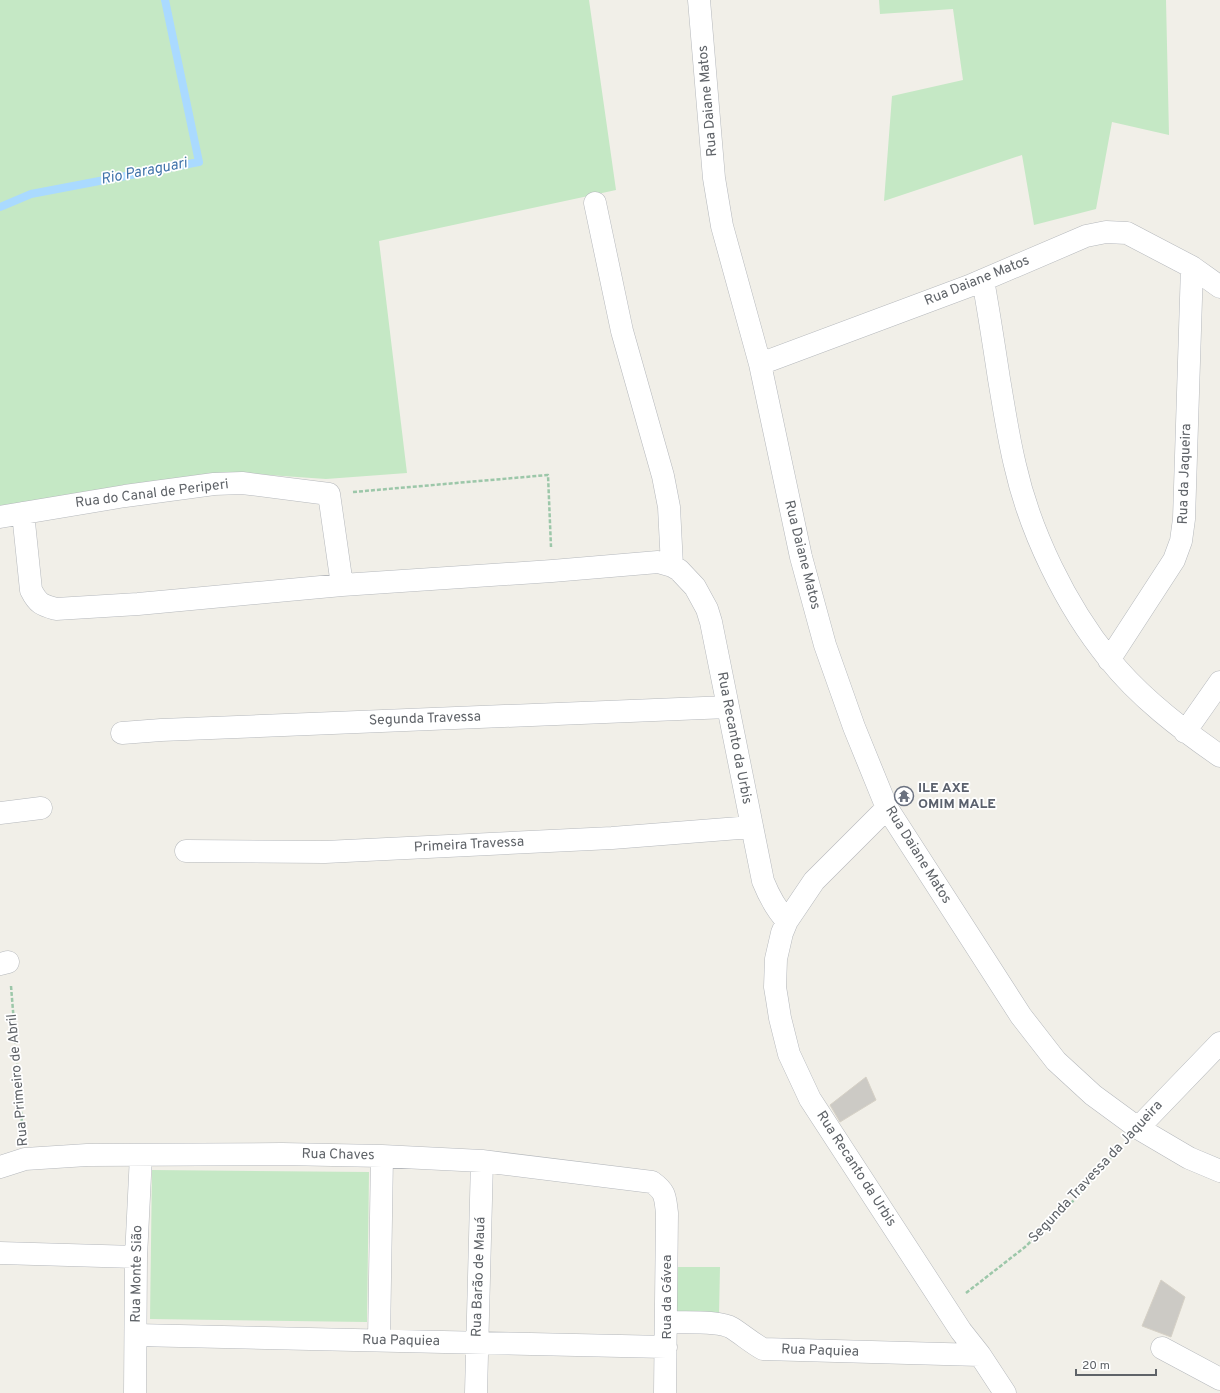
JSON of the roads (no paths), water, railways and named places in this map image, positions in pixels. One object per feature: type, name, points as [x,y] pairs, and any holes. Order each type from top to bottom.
[{"type":"street","name":"Rua Daiane Matos","points":[[699,0],[714,178],[722,226],[732,268],[760,364],[801,557],[825,645],[854,727],[887,808],[1021,1016],[1056,1061],[1093,1095],[1138,1128],[1189,1158],[1220,1172]]},
{"type":"street","points":[[23,513],[31,590],[36,600],[44,606],[56,609],[138,604],[342,585],[552,571],[654,562],[670,565],[669,507],[664,476],[622,331],[596,203]]},
{"type":"street","name":"Rua Daiane Matos","points":[[760,364],[983,280],[1086,236],[1106,232],[1127,233],[1192,267],[1220,287]]},
{"type":"street","name":"Rua da Jaqueira","points":[[1109,660],[1174,560],[1181,540],[1184,519],[1192,267]]},
{"type":"street","points":[[983,280],[1007,431],[1015,466],[1027,510],[1052,566],[1080,620],[1109,660],[1144,697],[1185,732],[1220,756]]},
{"type":"street","name":"Rua do Canal de Periperi","points":[[0,517],[125,496],[214,484],[242,483],[329,494],[342,585]]},
{"type":"street","name":"Rua Recanto da Urbis","points":[[670,565],[685,575],[695,587],[707,609],[711,622],[752,828],[766,887],[776,908],[787,921]]},
{"type":"street","points":[[1185,732],[1220,682]]},
{"type":"street","name":"Segunda Travessa","points":[[122,733],[161,730],[728,707]]},
{"type":"street","points":[[0,813],[41,808]]},
{"type":"street","name":"Rua Recanto da Urbis","points":[[887,808],[814,881],[787,921],[782,933],[776,959],[775,987],[780,1018],[789,1054],[810,1099],[961,1331],[980,1355],[1005,1393]]},
{"type":"street","name":"Primeira Travessa","points":[[186,851],[326,852],[612,838],[752,828]]},
{"type":"street","name":"Segunda Travessa da Jaqueira","points":[[1138,1128],[1220,1043]]},
{"type":"street","name":"Rua Chaves","points":[[0,1167],[25,1159],[87,1155],[141,1154],[382,1156],[482,1161],[652,1182],[662,1190],[666,1201]]},
{"type":"street","name":"Rua Monte Sião","points":[[135,1393],[136,1257],[141,1154]]},
{"type":"street","points":[[379,1340],[382,1156]]},
{"type":"street","name":"Rua Barão de Mauá","points":[[476,1393],[476,1342],[482,1161]]},
{"type":"street","name":"Rua da Gávea","points":[[665,1393],[667,1322],[666,1201]]},
{"type":"street","points":[[0,1253],[136,1257]]},
{"type":"street","name":"Rua Paquiea","points":[[667,1322],[721,1324],[731,1327],[753,1344],[763,1349],[980,1355]]},
{"type":"street","name":"Rua Paquiea","points":[[136,1335],[666,1347]]},
{"type":"street","points":[[1162,1348],[1220,1379]]},
{"type":"waterway","name":"Rio Paraguari","points":[[0,207],[31,194],[199,162],[165,0]]},
{"type":"place","name":"ILE AXE OMIM MALE","points":[[904,796]]}]
